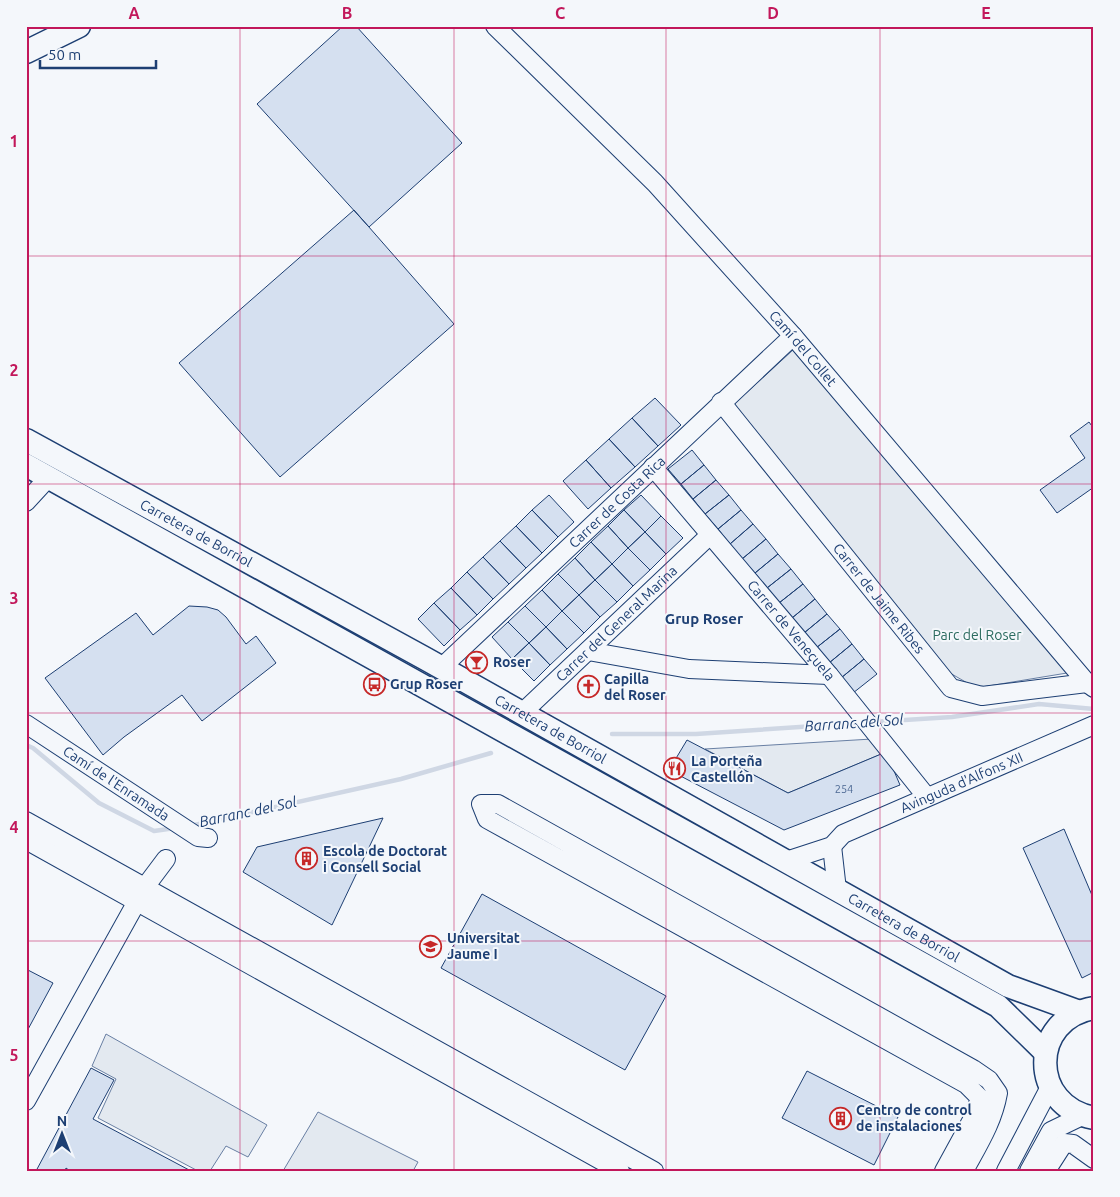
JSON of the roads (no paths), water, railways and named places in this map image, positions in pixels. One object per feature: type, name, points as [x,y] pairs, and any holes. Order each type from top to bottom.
[{"type":"main road","points":[[26,52],[79,26]]},
{"type":"main road","name":"Carretera de Borriol","points":[[26,440],[441,668],[1008,986],[1086,1010]]},
{"type":"main road","name":"Carretera de Borriol","points":[[26,465],[998,1006],[1046,1052]]},
{"type":"main road","points":[[1086,1010],[1056,1028],[1046,1052],[1045,1070],[1050,1087],[1063,1105],[1088,1117]]},
{"type":"street","name":"Camí del Collet","points":[[495,26],[655,183],[793,336],[1090,686]]},
{"type":"street","name":"Carrer de Costa Rica","points":[[441,668],[793,336]]},
{"type":"street","name":"Carrer de Jaime Ribes","points":[[721,402],[952,688],[982,696],[1090,686]]},
{"type":"street","name":"Carrer de Veneçuela","points":[[653,467],[829,675],[926,796]]},
{"type":"street","points":[[26,502],[49,477]]},
{"type":"street","name":"Carrer del General Marina","points":[[522,714],[710,535]]},
{"type":"street","points":[[588,651],[689,669],[829,675]]},
{"type":"street","points":[[790,672],[813,658]]},
{"type":"street","name":"Camí de l'Enramada","points":[[26,724],[198,837],[208,838]]},
{"type":"street","name":"Avinguda d'Alfons XII","points":[[786,861],[832,846],[843,834],[926,796],[1094,725]]},
{"type":"street","points":[[944,1171],[974,1116],[980,1098],[966,1084],[487,819],[481,804],[498,804],[973,1069],[989,1080],[998,1093],[996,1108],[990,1124],[964,1171]]},
{"type":"street","points":[[26,821],[140,894],[620,1171]]},
{"type":"street","points":[[26,840],[140,894],[654,1171]]},
{"type":"street","points":[[832,846],[837,890]]},
{"type":"street","points":[[26,1100],[140,894],[166,859]]},
{"type":"street","points":[[1006,1171],[1050,1087]]},
{"type":"street","points":[[1029,1171],[1051,1131],[1088,1117]]},
{"type":"street","points":[[1046,1171],[1064,1143],[1072,1144],[1094,1159]]},
{"type":"waterway","name":"Barranc del Sol","points":[[873,722],[952,717],[1039,704],[1094,709]]},
{"type":"waterway","name":"Barranc del Sol","points":[[612,734],[696,734],[860,723]]},
{"type":"waterway","name":"Barranc del Sol","points":[[26,745],[33,748],[99,803],[154,831],[175,828]]},
{"type":"waterway","name":"Barranc del Sol","points":[[190,826],[401,779],[491,753]]},
{"type":"place","name":"Roser","points":[[477,662]]},
{"type":"place","name":"Grup Roser","points":[[374,684]]},
{"type":"place","name":"Capilla del Roser","points":[[588,687]]},
{"type":"place","name":"La Porteña Castellón","points":[[675,769]]},
{"type":"place","name":"Escola de Doctorat i Consell Social","points":[[307,859]]},
{"type":"place","name":"Universitat Jaume I","points":[[431,946]]},
{"type":"place","name":"Centro de control de instalaciones","points":[[840,1118]]},
{"type":"district","name":"Grup Roser","points":[[704,619]]},
{"type":"park label","name":"Parc del Roser","points":[[977,635]]}]
